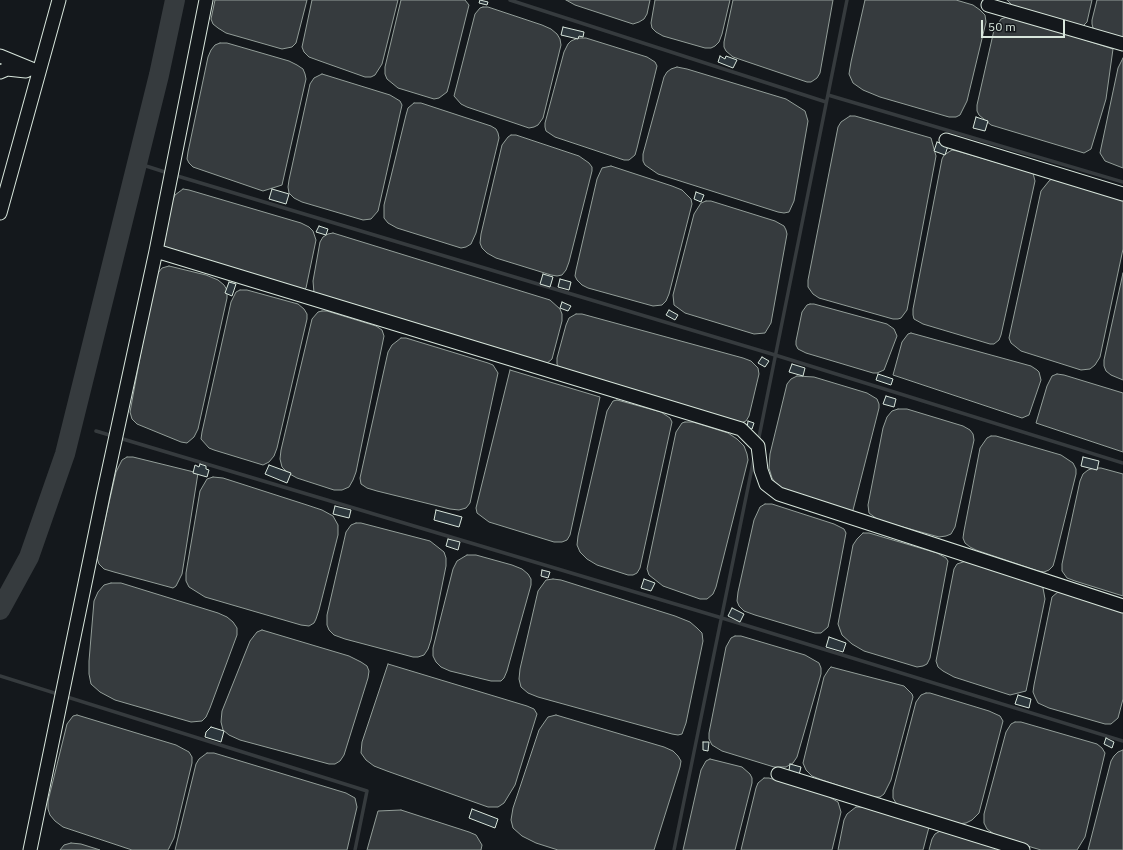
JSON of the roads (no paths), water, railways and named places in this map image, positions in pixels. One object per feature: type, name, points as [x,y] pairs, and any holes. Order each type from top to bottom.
[{"type":"street","points":[[0,213],[59,0]]},
{"type":"street","points":[[30,850],[103,496],[156,251],[206,0]]},
{"type":"street","points":[[988,5],[1123,44]]},
{"type":"street","points":[[0,56],[39,72]]},
{"type":"street","points":[[0,72],[7,69],[39,72]]},
{"type":"street","points":[[946,140],[1123,194]]},
{"type":"street","points":[[156,251],[741,429],[758,446],[761,470],[766,484],[779,494],[1123,606]]},
{"type":"street","points":[[778,774],[1023,850]]},
{"type":"waterway","points":[[0,610],[29,557],[65,454],[159,75],[175,0]]},
{"type":"waterway","points":[[510,0],[826,102]]},
{"type":"waterway","points":[[758,442],[847,0]]},
{"type":"waterway","points":[[828,95],[1123,182]]},
{"type":"waterway","points":[[146,166],[168,173]]},
{"type":"waterway","points":[[174,175],[775,355],[1123,463]]},
{"type":"waterway","points":[[96,431],[722,618],[1123,741]]},
{"type":"waterway","points":[[674,850],[754,458]]},
{"type":"waterway","points":[[0,676],[367,791],[355,850]]}]
